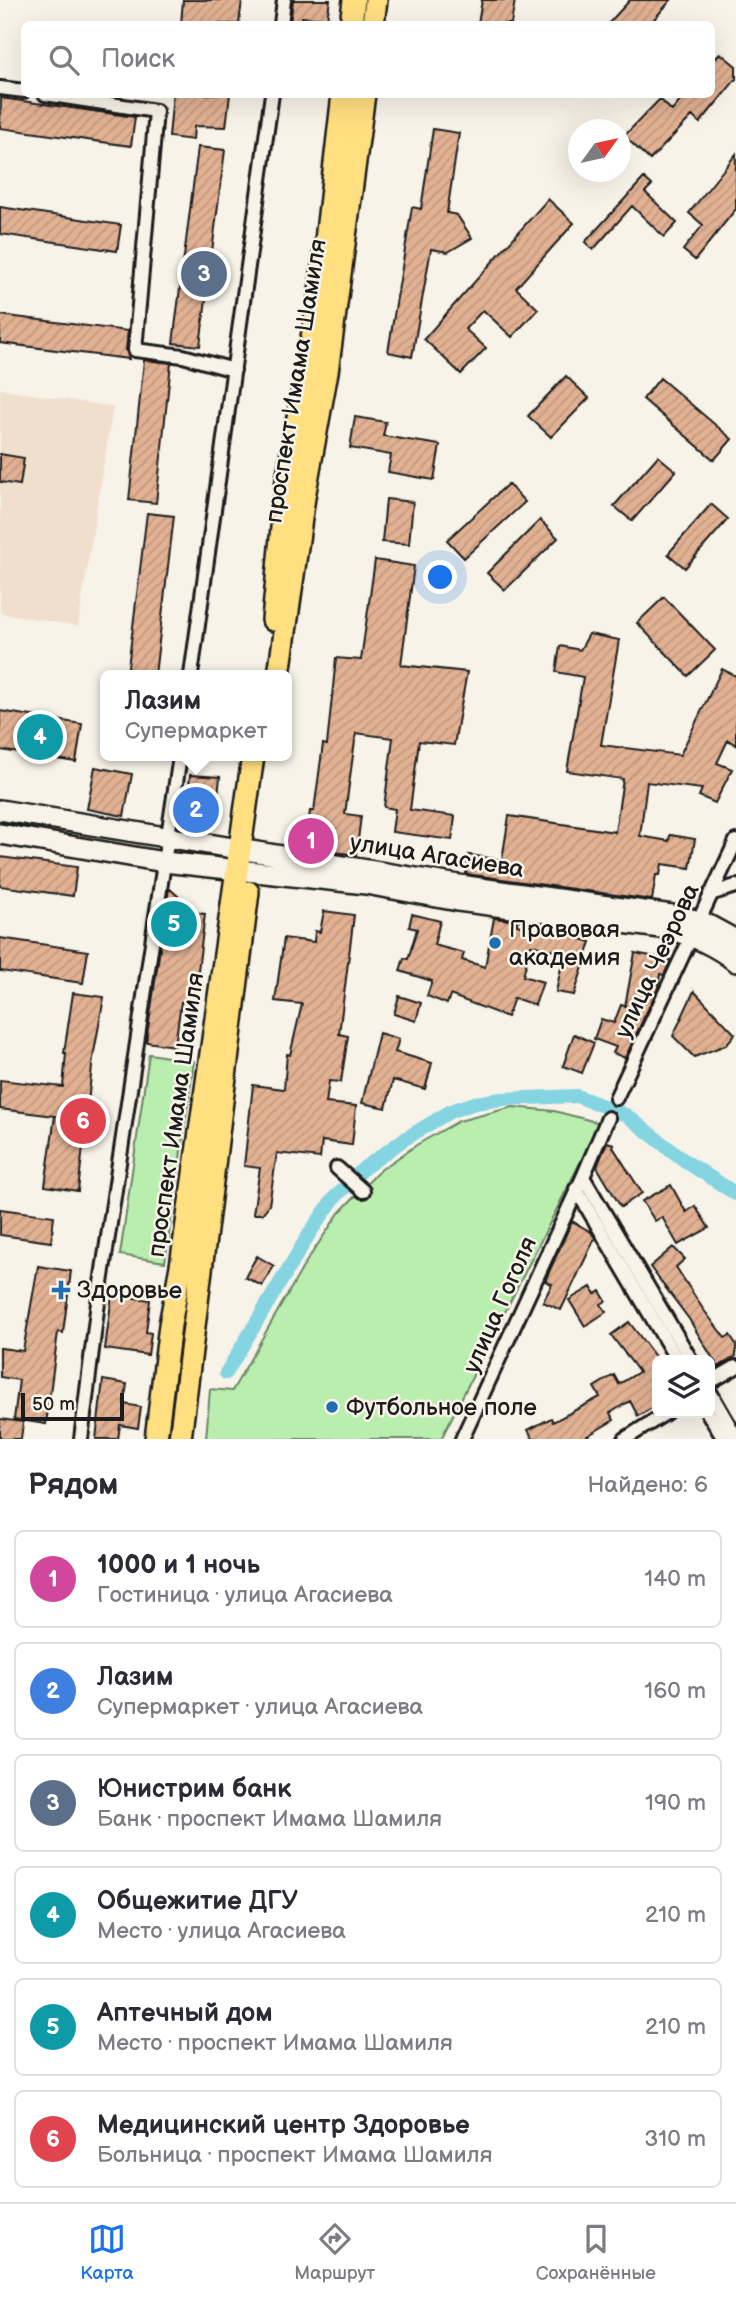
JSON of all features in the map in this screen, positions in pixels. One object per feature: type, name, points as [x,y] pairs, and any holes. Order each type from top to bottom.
[{"type":"main road","points":[[351,21],[354,0]]},
{"type":"main road","points":[[373,21],[376,0]]},
{"type":"main road","name":"проспект Имама Шамиля","points":[[265,670],[272,630],[286,486],[320,292],[343,98]]},
{"type":"main road","name":"проспект Имама Шамиля","points":[[280,670],[304,498],[327,372],[362,98]]},
{"type":"main road","name":"проспект Имама Шамиля","points":[[180,1439],[245,860],[253,761]]},
{"type":"main road","name":"проспект Имама Шамиля","points":[[156,1439],[170,1325],[245,860],[266,761]]},
{"type":"main road","name":"улица Агасиева","points":[[0,810],[167,836],[245,860],[457,901],[668,929],[697,928]]},
{"type":"main road","name":"улица Агасиева","points":[[0,834],[164,862],[245,860]]},
{"type":"main road","points":[[697,928],[736,940]]},
{"type":"main road","points":[[697,928],[711,944],[736,962]]},
{"type":"street","points":[[281,21],[284,0]]},
{"type":"street","points":[[0,88],[21,91]]},
{"type":"street","points":[[71,98],[156,111],[135,350],[183,356],[234,370]]},
{"type":"street","points":[[192,670],[270,98]]},
{"type":"street","points":[[81,1439],[97,1310],[179,761]]},
{"type":"street","name":"улица Чеэрова","points":[[616,1098],[736,841]]},
{"type":"street","points":[[710,894],[736,886]]},
{"type":"street","name":"улица Гоголя","points":[[462,1439],[608,1118]]},
{"type":"street","points":[[337,1168],[363,1191]]},
{"type":"street","points":[[583,1177],[688,1355]]},
{"type":"street","points":[[576,1189],[674,1355]]},
{"type":"street","points":[[715,1379],[736,1367]]},
{"type":"street","points":[[715,1401],[736,1437]]},
{"type":"street","points":[[625,1439],[658,1418]]},
{"type":"street","points":[[711,1418],[724,1439]]},
{"type":"shaded area","points":[[0,389],[113,407],[78,626],[0,613]]},
{"type":"green space","points":[[149,1054],[194,1061],[165,1262],[120,1255]]},
{"type":"green space","points":[[513,1107],[554,1111],[600,1123],[441,1439],[206,1439],[210,1389],[232,1391],[306,1262],[339,1213],[379,1171],[418,1144],[459,1121]]},
{"type":"building","points":[[183,0],[242,0],[239,21],[181,21]]},
{"type":"building","points":[[293,0],[330,0],[327,19],[302,17],[301,21],[290,21]]},
{"type":"building","points":[[482,0],[515,0],[512,21],[478,21]]},
{"type":"building","points":[[630,0],[671,0],[653,21],[611,21]]},
{"type":"building","points":[[720,53],[736,66],[736,79],[700,123],[692,116],[650,160],[631,142],[631,129],[660,99],[672,111],[683,98],[715,98],[715,59]]},
{"type":"building","points":[[1,98],[135,117],[131,146],[0,128]]},
{"type":"building","points":[[173,98],[230,98],[226,127],[194,126],[193,140],[169,137]]},
{"type":"building","points":[[433,129],[459,133],[447,213],[457,215],[472,238],[448,252],[431,249],[412,357],[388,352],[412,207],[421,209]]},
{"type":"building","points":[[198,147],[225,150],[200,346],[173,343]]},
{"type":"building","points":[[736,154],[736,209],[695,260],[683,250],[703,225],[689,213]]},
{"type":"building","points":[[644,178],[652,185],[645,192],[677,223],[664,237],[632,206],[593,250],[585,242]]},
{"type":"building","points":[[548,199],[574,223],[516,288],[538,309],[512,337],[483,310],[465,329],[486,348],[461,374],[424,339]]},
{"type":"building","points":[[0,207],[121,225],[117,251],[0,234]]},
{"type":"building","points":[[0,315],[128,331],[126,350],[129,359],[0,343]]},
{"type":"building","points":[[144,360],[171,363],[156,503],[129,500]]},
{"type":"building","points":[[566,376],[589,398],[551,437],[528,416]]},
{"type":"building","points":[[660,378],[732,439],[714,460],[643,399]]},
{"type":"building","points":[[355,417],[386,422],[383,436],[440,445],[434,480],[388,472],[391,455],[350,448]]},
{"type":"building","points":[[0,454],[24,458],[20,485],[0,482]]},
{"type":"building","points":[[658,456],[676,471],[632,521],[614,506]]},
{"type":"building","points":[[508,484],[525,502],[464,558],[447,540]]},
{"type":"building","points":[[386,499],[413,502],[409,544],[382,542]]},
{"type":"building","points":[[711,504],[728,519],[685,568],[668,554]]},
{"type":"building","points":[[147,513],[174,516],[156,670],[128,670]]},
{"type":"building","points":[[540,520],[558,538],[505,590],[487,573]]},
{"type":"building","points":[[375,560],[414,566],[401,665],[467,672],[454,745],[419,741],[410,810],[455,816],[452,840],[392,832],[395,809],[384,807],[393,738],[356,733],[345,814],[361,816],[356,855],[306,848],[323,744],[327,745],[336,658],[361,660]]},
{"type":"building","points":[[664,597],[715,650],[688,676],[637,623]]},
{"type":"building","points":[[589,634],[619,640],[601,745],[680,755],[722,669],[736,676],[736,745],[728,740],[717,763],[732,769],[715,803],[699,796],[702,789],[647,782],[640,836],[669,841],[670,835],[695,839],[690,868],[662,864],[660,875],[656,875],[652,900],[466,874],[469,855],[502,860],[509,816],[615,832],[623,779],[567,771],[583,677],[556,672],[560,646],[580,650]]},
{"type":"building","points":[[0,711],[82,724],[76,762],[0,750]]},
{"type":"building","points":[[95,767],[132,774],[124,816],[87,809]]},
{"type":"building","points":[[190,775],[220,777],[215,823],[186,821]]},
{"type":"building","points":[[0,857],[77,867],[73,896],[0,886]]},
{"type":"building","points":[[169,888],[180,898],[188,912],[205,914],[194,1003],[181,1002],[175,1046],[146,1042]]},
{"type":"building","points":[[324,911],[354,915],[339,1034],[348,1036],[341,1082],[329,1081],[326,1103],[356,1106],[352,1145],[322,1141],[320,1158],[277,1153],[269,1205],[262,1214],[253,1214],[260,1168],[244,1166],[253,1085],[284,1089],[287,1054],[290,1055],[302,1004],[275,1001],[284,938],[314,942],[315,931],[320,932]]},
{"type":"building","points":[[412,914],[440,921],[434,945],[464,953],[462,960],[485,967],[494,918],[517,921],[517,925],[545,933],[546,927],[566,931],[565,934],[591,942],[574,995],[556,992],[564,953],[531,945],[523,976],[543,982],[535,1005],[514,998],[507,1017],[450,995],[447,1004],[427,996],[432,981],[400,971],[404,958],[408,959],[417,929],[409,927]]},
{"type":"building","points":[[0,938],[88,951],[83,983],[0,971]]},
{"type":"building","points":[[635,953],[671,960],[664,975],[660,974],[658,988],[625,1058],[613,1053],[616,1047],[594,1039],[601,1019],[614,1023],[621,1005],[625,1006]]},
{"type":"building","points":[[694,991],[735,1034],[726,1045],[694,1057],[673,1036]]},
{"type":"building","points":[[73,993],[104,997],[93,1058],[78,1191],[45,1186],[55,1116],[0,1109],[0,1080],[63,1087],[64,1053]]},
{"type":"building","points":[[399,996],[421,1003],[416,1021],[394,1014]]},
{"type":"building","points":[[379,1033],[399,1039],[395,1052],[432,1063],[425,1089],[393,1080],[386,1108],[362,1103]]},
{"type":"building","points":[[574,1034],[594,1043],[582,1073],[563,1066]]},
{"type":"building","points":[[607,1142],[614,1144],[613,1147],[642,1193],[621,1207],[597,1167]]},
{"type":"building","points":[[671,1185],[686,1212],[695,1206],[709,1228],[678,1245],[662,1217],[655,1221],[642,1201]]},
{"type":"building","points":[[0,1209],[54,1216],[51,1242],[0,1235]]},
{"type":"building","points":[[572,1221],[591,1232],[595,1238],[561,1310],[543,1302],[552,1284],[545,1281]]},
{"type":"building","points":[[673,1247],[685,1259],[676,1267],[725,1338],[730,1335],[736,1344],[736,1356],[718,1367],[715,1355],[711,1355],[689,1319],[650,1267]]},
{"type":"building","points":[[257,1256],[274,1266],[262,1286],[245,1277]]},
{"type":"building","points":[[38,1266],[71,1271],[63,1333],[58,1332],[46,1424],[14,1419],[19,1380],[0,1377],[0,1348],[23,1351]]},
{"type":"building","points":[[591,1287],[595,1294],[600,1291],[606,1301],[601,1304],[606,1312],[585,1326],[569,1300]]},
{"type":"building","points":[[112,1295],[150,1300],[146,1332],[151,1333],[148,1355],[105,1349]]},
{"type":"building","points":[[629,1322],[654,1355],[652,1408],[638,1416],[630,1401],[610,1413],[614,1420],[582,1439],[533,1439],[528,1430],[551,1418],[553,1422],[600,1397],[594,1387],[614,1375],[619,1384],[639,1372],[611,1335]]},
{"type":"building","points":[[103,1380],[127,1384],[124,1404],[141,1407],[138,1428],[120,1425],[118,1439],[96,1439]]},
{"type":"building","points":[[0,1419],[23,1422],[21,1439],[0,1439]]},
{"type":"waterway","points":[[226,1373],[311,1231],[335,1197],[364,1168],[451,1111],[475,1103],[502,1099],[577,1096],[626,1115],[685,1161],[736,1194]]},
{"type":"place","name":"Юнистрим банк","points":[[204,274]]},
{"type":"place","name":"Общежитие ДГУ","points":[[40,737]]},
{"type":"place","name":"Лазим","points":[[196,810]]},
{"type":"place","name":"1000 и 1 ночь","points":[[311,841]]},
{"type":"place","name":"Аптечный дом","points":[[174,924]]},
{"type":"place","name":"Правовая академия","points":[[495,943]]},
{"type":"place","name":"Медицинский центр Здоровье","points":[[83,1121]]},
{"type":"place","name":"Здоровье","points":[[61,1290]]},
{"type":"place","name":"Футбольное поле","points":[[332,1407]]}]
